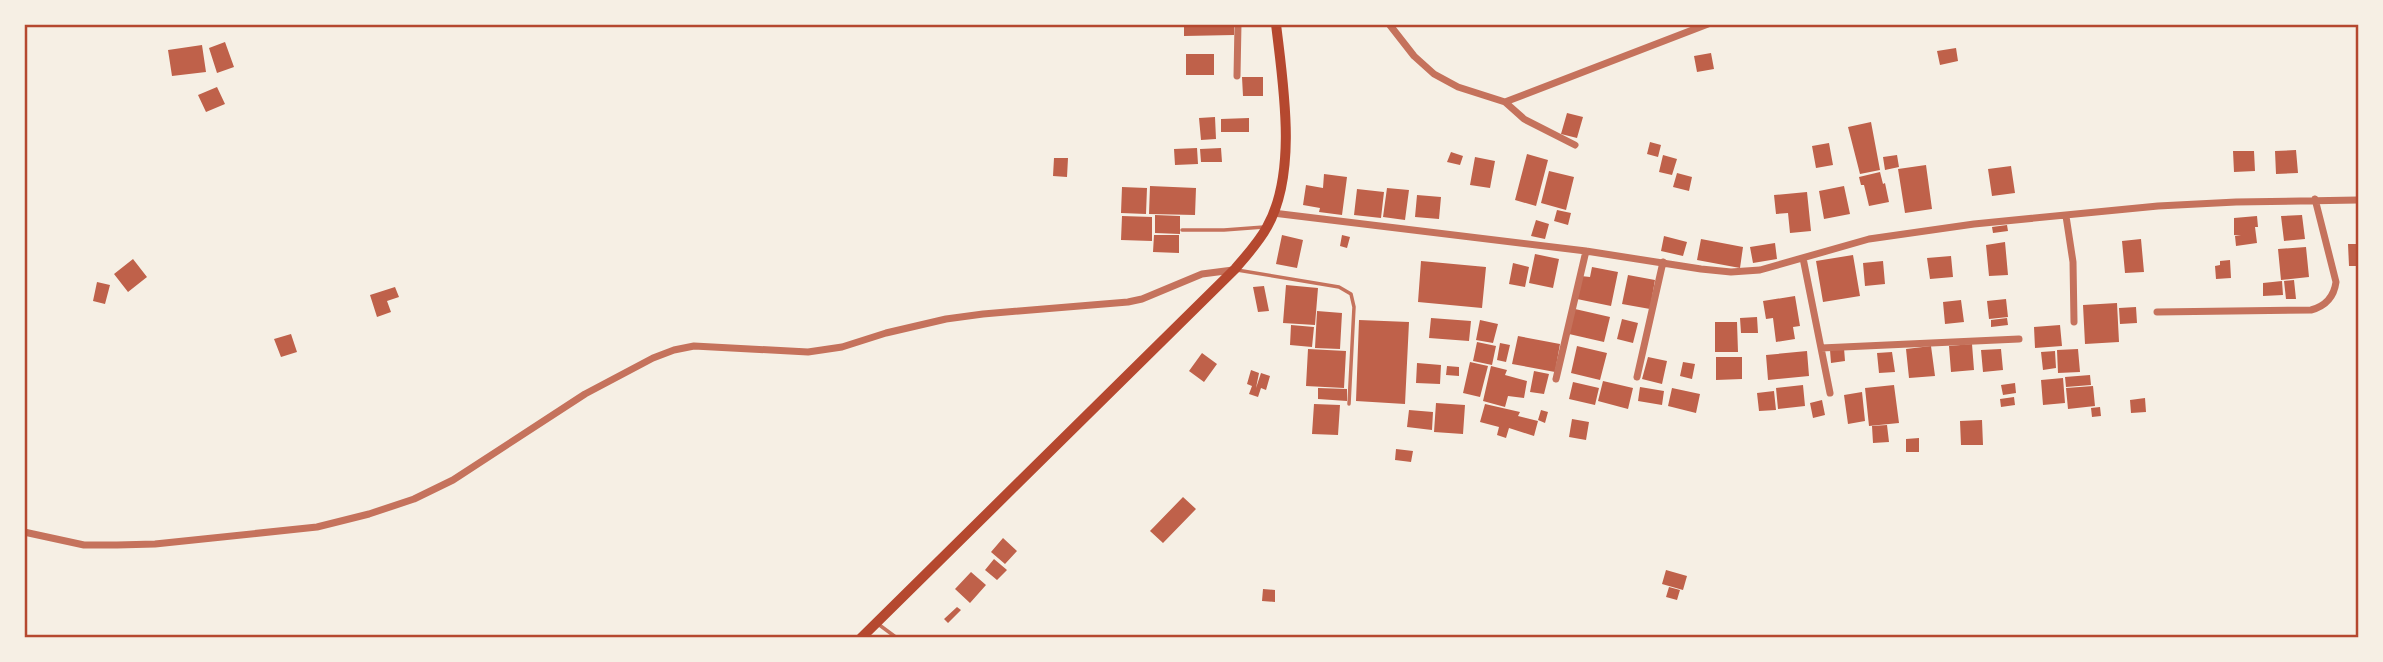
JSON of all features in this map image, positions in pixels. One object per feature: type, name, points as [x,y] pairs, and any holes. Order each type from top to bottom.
[{"type":"main road","points":[[861,638],[1235,269],[1268,226],[1284,167],[1286,128],[1276,24]]},
{"type":"street","points":[[1237,76],[1238,24]]},
{"type":"street","points":[[1389,24],[1414,57],[1434,74],[1458,88],[1505,102],[1524,119],[1575,145]]},
{"type":"street","points":[[1505,102],[1708,24]]},
{"type":"street","points":[[1273,214],[1586,251],[1731,272],[1760,270],[1869,239],[1974,224],[2158,206],[2315,199],[2358,200]]},
{"type":"street","points":[[2157,313],[2311,310],[2323,307],[2335,292],[2336,282],[2315,199]]},
{"type":"street","points":[[2066,216],[2073,262],[2074,322]]},
{"type":"street","points":[[1556,379],[1586,251]]},
{"type":"street","points":[[1804,258],[1830,393]]},
{"type":"street","points":[[1637,377],[1663,262]]},
{"type":"street","points":[[24,532],[84,545],[117,545],[262,535],[317,527],[414,499],[453,480],[553,412],[653,358],[674,350],[694,346],[808,352],[842,347],[946,319],[1128,302],[1142,299],[1202,274],[1235,269]]},
{"type":"street","points":[[1821,348],[2019,339]]},
{"type":"lane","points":[[1182,230],[1268,226]]},
{"type":"lane","points":[[1235,269],[1339,287],[1352,294],[1354,307],[1349,404]]},
{"type":"lane","points":[[876,623],[897,638]]},
{"type":"building","points":[[1184,24],[1234,24],[1234,35],[1184,36]]},
{"type":"building","points":[[225,42],[234,67],[217,73],[209,48]]},
{"type":"building","points":[[202,45],[206,72],[172,76],[168,50]]},
{"type":"building","points":[[1956,48],[1958,61],[1940,65],[1937,51]]},
{"type":"building","points":[[1711,53],[1714,69],[1697,72],[1694,56]]},
{"type":"building","points":[[1186,54],[1214,54],[1214,75],[1186,75]]},
{"type":"building","points":[[1242,77],[1263,77],[1263,96],[1243,96]]},
{"type":"building","points":[[217,87],[225,104],[206,112],[198,95]]},
{"type":"building","points":[[1567,113],[1583,117],[1577,138],[1561,134]]},
{"type":"building","points":[[1215,117],[1216,139],[1201,140],[1199,118]]},
{"type":"building","points":[[1249,118],[1249,132],[1221,132],[1221,119]]},
{"type":"building","points":[[1871,122],[1880,170],[1860,174],[1848,127]]},
{"type":"building","points":[[1650,142],[1661,145],[1658,157],[1647,154]]},
{"type":"building","points":[[1829,143],[1833,165],[1816,168],[1812,146]]},
{"type":"building","points":[[1197,148],[1198,164],[1175,165],[1174,149]]},
{"type":"building","points":[[1221,148],[1222,162],[1201,162],[1200,149]]},
{"type":"building","points":[[2296,150],[2298,173],[2276,174],[2275,151]]},
{"type":"building","points":[[2233,151],[2254,151],[2255,171],[2234,172]]},
{"type":"building","points":[[1451,152],[1463,156],[1460,165],[1447,162]]},
{"type":"building","points":[[1527,154],[1548,160],[1536,206],[1515,200]]},
{"type":"building","points":[[1663,155],[1677,159],[1672,175],[1659,172]]},
{"type":"building","points":[[1897,155],[1899,167],[1885,170],[1883,157]]},
{"type":"building","points":[[1475,157],[1495,161],[1490,188],[1470,185]]},
{"type":"building","points":[[1054,158],[1068,158],[1067,177],[1053,176]]},
{"type":"building","points":[[1926,165],[1932,209],[1905,213],[1898,169]]},
{"type":"building","points":[[2011,166],[2015,193],[1992,196],[1988,169]]},
{"type":"building","points":[[1549,171],[1574,177],[1566,210],[1541,203]]},
{"type":"building","points":[[1880,172],[1889,202],[1869,206],[1864,185],[1861,185],[1859,177]]},
{"type":"building","points":[[1677,173],[1692,177],[1689,191],[1673,187]]},
{"type":"building","points":[[1324,174],[1347,177],[1342,215],[1319,212],[1320,208],[1303,205],[1306,185],[1323,188]]},
{"type":"building","points":[[1150,186],[1196,188],[1195,215],[1149,214]]},
{"type":"building","points":[[1844,186],[1850,214],[1824,219],[1819,191]]},
{"type":"building","points":[[1122,187],[1147,188],[1146,214],[1121,213]]},
{"type":"building","points":[[1387,188],[1409,190],[1405,220],[1383,217]]},
{"type":"building","points":[[1357,189],[1384,192],[1381,218],[1354,215]]},
{"type":"building","points":[[1807,192],[1811,231],[1790,233],[1788,213],[1776,214],[1774,195]]},
{"type":"building","points":[[1417,195],[1441,197],[1439,219],[1415,217]]},
{"type":"building","points":[[1557,210],[1571,213],[1568,225],[1554,221]]},
{"type":"building","points":[[1155,215],[1180,216],[1180,234],[1155,233]]},
{"type":"building","points":[[2302,215],[2305,239],[2284,241],[2281,216]]},
{"type":"building","points":[[1122,216],[1152,217],[1152,241],[1121,240]]},
{"type":"building","points":[[2257,216],[2257,243],[2236,246],[2235,236],[2241,236],[2234,235],[2234,218]]},
{"type":"building","points":[[1536,220],[1549,224],[1545,239],[1531,236]]},
{"type":"building","points":[[2007,225],[2008,231],[1993,233],[1992,227]]},
{"type":"building","points":[[1154,235],[1179,235],[1179,253],[1153,252]]},
{"type":"building","points":[[1282,235],[1303,240],[1297,268],[1276,264]]},
{"type":"building","points":[[1342,235],[1350,237],[1347,248],[1340,246]]},
{"type":"building","points":[[1664,236],[1687,242],[1683,256],[1661,251]]},
{"type":"building","points":[[1701,239],[1743,247],[1740,268],[1697,260]]},
{"type":"building","points":[[2141,239],[2144,272],[2125,273],[2122,241]]},
{"type":"building","points":[[2005,242],[2008,275],[1989,276],[1986,245]]},
{"type":"building","points":[[1775,243],[1777,259],[1753,263],[1750,247]]},
{"type":"building","points":[[2348,244],[2358,244],[2358,266],[2349,266]]},
{"type":"building","points":[[2306,247],[2309,277],[2281,280],[2278,249]]},
{"type":"building","points":[[1535,254],[1559,259],[1553,288],[1529,283]]},
{"type":"building","points":[[1853,255],[1860,296],[1823,302],[1816,261]]},
{"type":"building","points":[[1951,256],[1953,277],[1930,279],[1927,258]]},
{"type":"building","points":[[133,259],[147,277],[128,292],[114,274]]},
{"type":"building","points":[[2230,260],[2231,278],[2216,279],[2215,266],[2220,265],[2220,261]]},
{"type":"building","points":[[1421,261],[1486,267],[1482,308],[1418,302]]},
{"type":"building","points":[[1883,261],[1885,284],[1865,286],[1863,263]]},
{"type":"building","points":[[1513,263],[1529,267],[1525,287],[1509,284]]},
{"type":"building","points":[[1592,267],[1618,272],[1611,306],[1577,299],[1581,276],[1590,277]]},
{"type":"building","points":[[1628,275],[1655,280],[1650,309],[1622,304]]},
{"type":"building","points":[[2294,280],[2296,299],[2286,299],[2284,281]]},
{"type":"building","points":[[2282,281],[2283,295],[2263,296],[2263,283]]},
{"type":"building","points":[[97,282],[110,285],[105,304],[93,301]]},
{"type":"building","points":[[1286,285],[1318,288],[1315,325],[1283,323]]},
{"type":"building","points":[[1264,286],[1269,311],[1258,312],[1253,287]]},
{"type":"building","points":[[395,287],[399,297],[387,301],[391,312],[377,317],[370,295]]},
{"type":"building","points":[[1795,296],[1800,326],[1793,327],[1795,339],[1776,342],[1773,318],[1766,319],[1763,301]]},
{"type":"building","points":[[2006,299],[2008,317],[1989,319],[1987,301]]},
{"type":"building","points":[[1961,300],[1964,322],[1945,324],[1943,302]]},
{"type":"building","points":[[2117,303],[2119,342],[2085,344],[2083,305]]},
{"type":"building","points":[[2136,307],[2137,323],[2120,324],[2119,308]]},
{"type":"building","points":[[1575,309],[1610,317],[1604,342],[1569,334]]},
{"type":"building","points":[[1317,311],[1342,313],[1340,349],[1315,348]]},
{"type":"building","points":[[1757,317],[1758,333],[1741,333],[1740,318]]},
{"type":"building","points":[[1431,318],[1471,321],[1469,341],[1429,338]]},
{"type":"building","points":[[2007,318],[2008,325],[1991,327],[1991,320]]},
{"type":"building","points":[[1622,319],[1638,323],[1633,343],[1617,339]]},
{"type":"building","points":[[1359,320],[1409,322],[1405,404],[1356,401]]},
{"type":"building","points":[[1480,320],[1498,324],[1493,343],[1476,340]]},
{"type":"building","points":[[1715,322],[1737,322],[1738,352],[1715,352]]},
{"type":"building","points":[[1291,325],[1314,327],[1312,347],[1290,345]]},
{"type":"building","points":[[2060,325],[2062,346],[2035,348],[2034,327]]},
{"type":"building","points":[[291,334],[297,352],[281,357],[274,339]]},
{"type":"building","points":[[1518,336],[1560,344],[1555,372],[1512,364]]},
{"type":"building","points":[[1477,342],[1496,346],[1492,365],[1473,361]]},
{"type":"building","points":[[1500,343],[1510,345],[1506,362],[1497,360]]},
{"type":"building","points":[[1972,344],[1974,370],[1951,372],[1949,346]]},
{"type":"building","points":[[1577,346],[1607,353],[1600,380],[1571,373]]},
{"type":"building","points":[[1931,346],[1935,376],[1909,378],[1906,349]]},
{"type":"building","points":[[1844,348],[1845,361],[1831,363],[1830,350]]},
{"type":"building","points":[[1308,349],[1346,351],[1344,388],[1306,386]]},
{"type":"building","points":[[2001,349],[2003,370],[1983,372],[1981,350]]},
{"type":"building","points":[[2078,349],[2080,372],[2058,373],[2057,350]]},
{"type":"building","points":[[1807,351],[1809,376],[1768,380],[1766,355]]},
{"type":"building","points":[[2055,351],[2056,368],[2043,370],[2041,352]]},
{"type":"building","points":[[1892,352],[1895,372],[1879,373],[1877,353]]},
{"type":"building","points":[[1202,353],[1217,364],[1204,382],[1189,371]]},
{"type":"building","points":[[1648,357],[1667,361],[1662,384],[1642,379]]},
{"type":"building","points":[[1716,357],[1742,357],[1742,379],[1716,380]]},
{"type":"building","points":[[1470,362],[1488,366],[1480,397],[1463,393]]},
{"type":"building","points":[[1683,362],[1695,364],[1692,379],[1680,376]]},
{"type":"building","points":[[1417,363],[1441,365],[1440,384],[1416,383]]},
{"type":"building","points":[[1447,366],[1459,367],[1459,376],[1446,375]]},
{"type":"building","points":[[1491,366],[1507,370],[1505,375],[1527,381],[1524,398],[1508,396],[1505,407],[1483,401]]},
{"type":"building","points":[[1251,370],[1259,373],[1256,388],[1261,373],[1270,376],[1266,390],[1261,388],[1258,397],[1249,394],[1252,386],[1247,384]]},
{"type":"building","points":[[1534,371],[1549,374],[1544,394],[1530,392]]},
{"type":"building","points":[[2090,375],[2091,385],[2066,387],[2065,377]]},
{"type":"building","points":[[2063,378],[2065,403],[2043,405],[2041,380]]},
{"type":"building","points":[[1603,381],[1633,388],[1628,409],[1598,401]]},
{"type":"building","points":[[1573,382],[1599,388],[1595,405],[1569,399]]},
{"type":"building","points":[[2015,383],[2016,393],[2003,395],[2001,385]]},
{"type":"building","points":[[1803,385],[1805,406],[1778,409],[1776,388]]},
{"type":"building","points":[[1894,385],[1899,423],[1869,426],[1865,388]]},
{"type":"building","points":[[2093,386],[2095,406],[2068,409],[2066,388]]},
{"type":"building","points":[[1640,387],[1664,391],[1662,405],[1638,401]]},
{"type":"building","points":[[1318,388],[1347,389],[1347,401],[1318,399]]},
{"type":"building","points":[[1672,388],[1700,394],[1696,413],[1668,406]]},
{"type":"building","points":[[1774,391],[1776,410],[1759,411],[1757,393]]},
{"type":"building","points":[[1862,392],[1865,421],[1848,424],[1844,395]]},
{"type":"building","points":[[2014,397],[2015,405],[2001,407],[2000,399]]},
{"type":"building","points":[[2145,398],[2146,412],[2131,413],[2130,400]]},
{"type":"building","points":[[1822,400],[1825,415],[1813,418],[1810,403]]},
{"type":"building","points":[[1436,403],[1465,405],[1463,434],[1434,432]]},
{"type":"building","points":[[1314,404],[1340,405],[1338,435],[1312,434]]},
{"type":"building","points":[[1485,404],[1520,412],[1518,416],[1538,421],[1534,436],[1509,428],[1506,438],[1497,435],[1499,427],[1480,422]]},
{"type":"building","points":[[2100,407],[2101,416],[2092,417],[2091,408]]},
{"type":"building","points":[[1409,410],[1433,412],[1432,430],[1407,427]]},
{"type":"building","points":[[1541,410],[1548,412],[1545,423],[1538,420]]},
{"type":"building","points":[[1572,419],[1589,422],[1586,440],[1569,437]]},
{"type":"building","points":[[1982,420],[1983,445],[1961,445],[1960,421]]},
{"type":"building","points":[[1887,425],[1889,442],[1873,443],[1872,426]]},
{"type":"building","points":[[1919,438],[1919,452],[1906,452],[1906,439]]},
{"type":"building","points":[[1396,449],[1413,451],[1411,462],[1395,460]]},
{"type":"building","points":[[1183,497],[1196,509],[1163,543],[1150,531]]},
{"type":"building","points":[[1003,538],[1017,551],[1005,564],[991,552]]},
{"type":"building","points":[[994,559],[1007,570],[997,580],[985,570]]},
{"type":"building","points":[[1666,570],[1687,576],[1683,590],[1662,584]]},
{"type":"building","points":[[971,572],[986,585],[970,603],[955,589]]},
{"type":"building","points":[[1669,587],[1680,590],[1677,600],[1666,597]]},
{"type":"building","points":[[1263,589],[1275,590],[1275,602],[1262,601]]},
{"type":"building","points":[[957,607],[961,610],[948,623],[944,619]]}]
